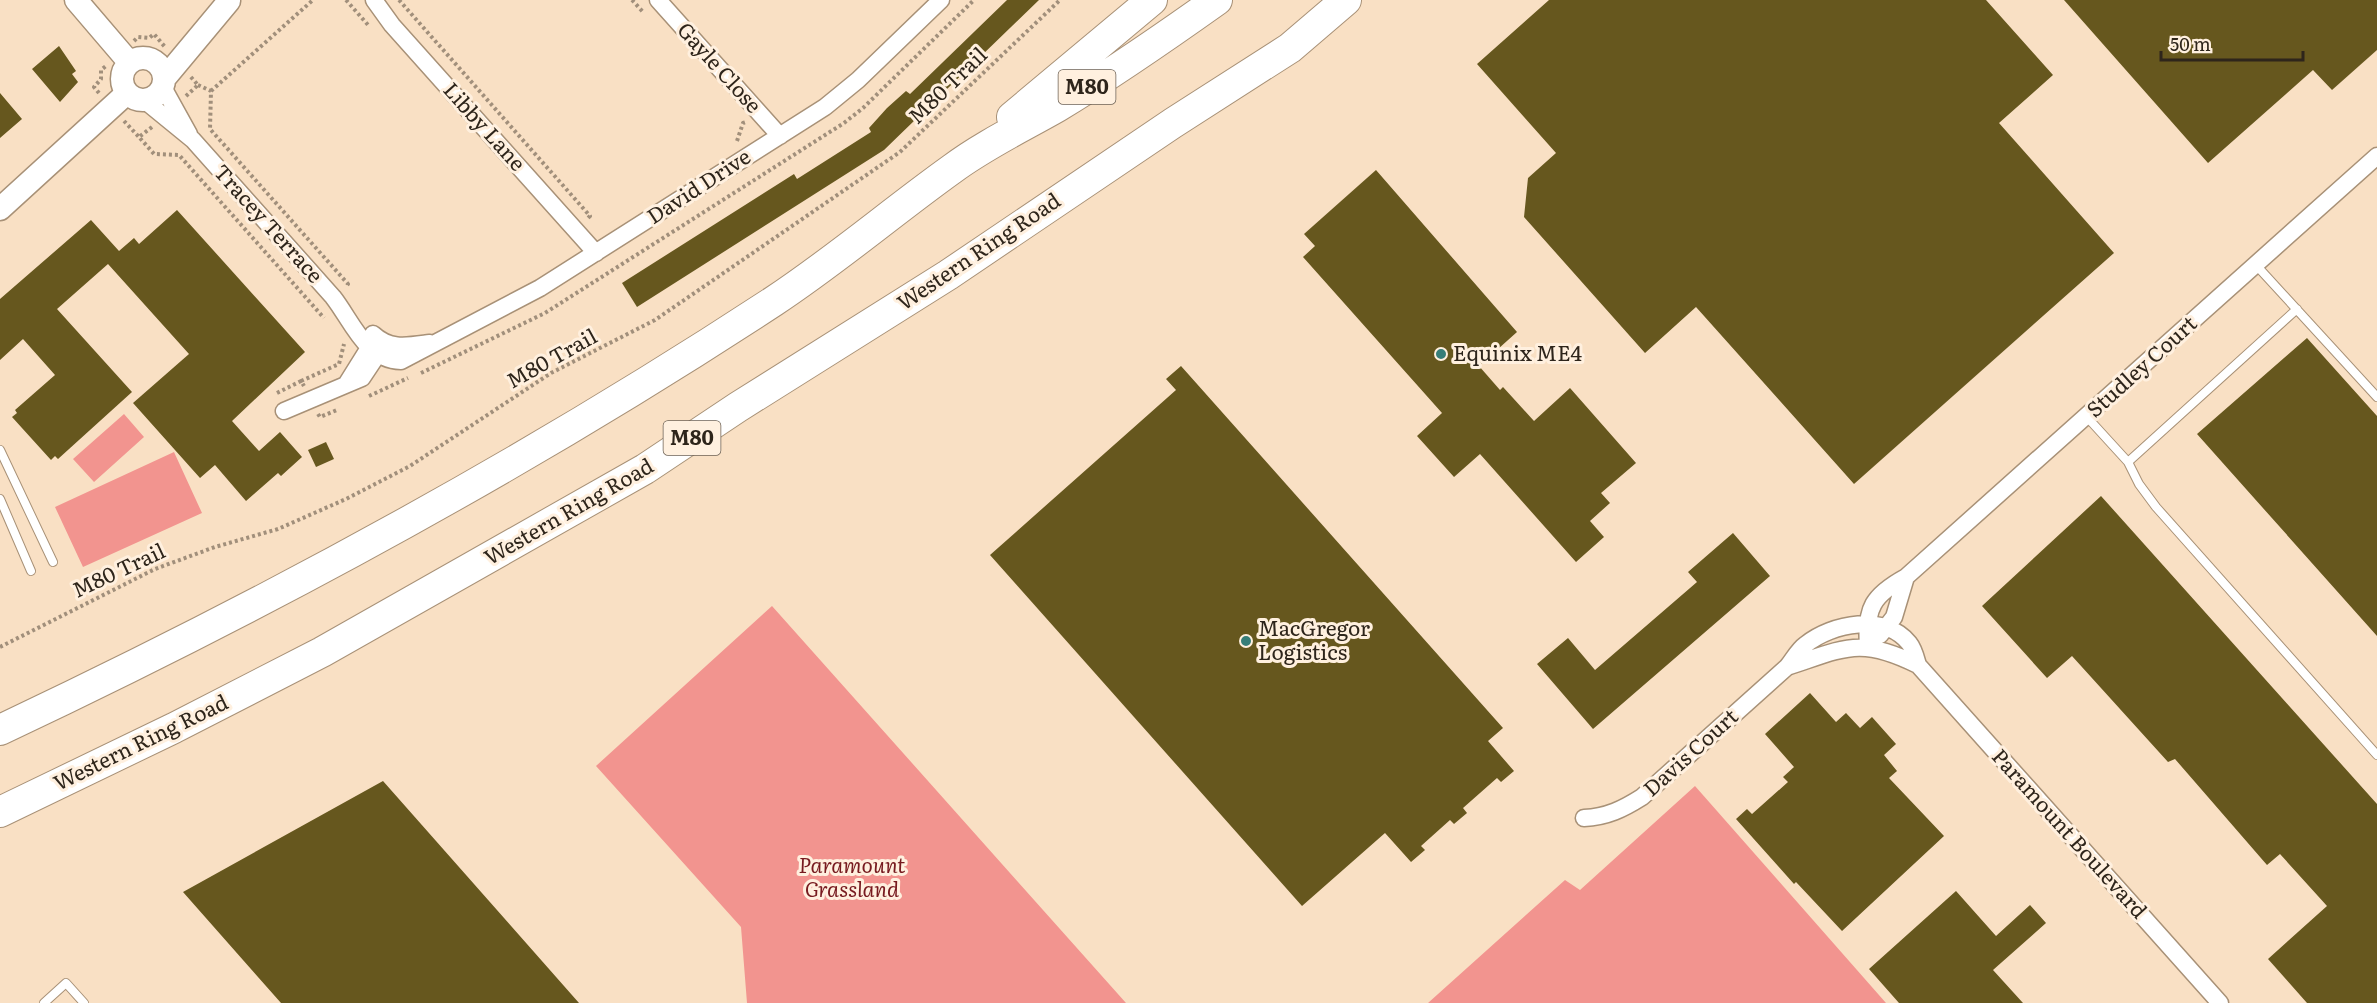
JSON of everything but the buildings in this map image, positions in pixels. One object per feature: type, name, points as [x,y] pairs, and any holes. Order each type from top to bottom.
[{"type":"highway","points":[[953,168],[1152,0]]},
{"type":"highway","name":"M80","points":[[0,730],[136,666],[384,536],[590,417],[776,300],[866,236],[953,168],[1059,105],[1217,0]]},
{"type":"highway","name":"Western Ring Road","points":[[0,812],[174,728],[322,652],[645,470],[738,407],[948,275],[1173,123],[1290,48],[1346,0]]},
{"type":"street","points":[[76,0],[139,60],[160,66],[163,83]]},
{"type":"street","points":[[135,96],[122,80],[139,60],[229,0]]},
{"type":"street","points":[[0,209],[135,96],[155,96],[229,0]]},
{"type":"street","name":"Libby Lane","points":[[374,0],[392,25],[596,253]]},
{"type":"street","name":"Gayle Close","points":[[658,0],[780,136]]},
{"type":"street","name":"David Drive","points":[[375,348],[387,345],[405,347],[433,342],[515,302],[596,253],[825,107],[858,81],[941,0]]},
{"type":"street","name":"Tracey Terrace","points":[[163,83],[193,140]]},
{"type":"street","name":"Tracey Terrace","points":[[135,96],[193,140],[375,348]]},
{"type":"street","name":"Studley Court","points":[[1877,626],[1877,598],[1887,588],[1906,577],[2377,156]]},
{"type":"street","points":[[284,411],[347,383],[375,348]]},
{"type":"street","name":"Studley Court","points":[[1868,646],[1877,626],[1900,604],[1906,577]]},
{"type":"street","name":"Paramount Boulevard","points":[[1877,626],[1910,644],[1918,665],[2220,1003]]},
{"type":"street","name":"Davis Court","points":[[1584,818],[1601,817],[1620,811],[1642,797],[1787,667],[1804,645],[1820,636],[1877,626]]},
{"type":"street","name":"Paramount Boulevard","points":[[1868,646],[1884,650],[1918,665]]},
{"type":"street","name":"Davis Court","points":[[1787,667],[1832,650],[1868,646]]},
{"type":"lane","points":[[2256,265],[2377,397]]},
{"type":"lane","points":[[2128,462],[2297,309]]},
{"type":"lane","points":[[2086,416],[2128,462],[2139,484],[2156,507],[2377,755]]},
{"type":"lane","points":[[0,450],[53,562]]},
{"type":"lane","points":[[0,499],[31,571]]},
{"type":"lane","points":[[44,1003],[66,983],[84,1003]]},
{"type":"path","points":[[313,0],[211,91],[210,129],[348,284],[338,303],[317,310]]},
{"type":"path","name":"M80 Trail","points":[[0,647],[155,569],[306,519],[357,494],[410,466],[551,373],[656,320],[900,152],[1060,0]]},
{"type":"path","points":[[198,85],[211,91]]},
{"type":"green space","points":[[124,414],[144,437],[94,482],[73,459]]},
{"type":"green space","points":[[174,452],[202,513],[83,567],[55,507]]},
{"type":"green space","name":"Paramount Grassland","points":[[772,606],[1126,1003],[747,1003],[741,927],[596,766]]},
{"type":"green space","points":[[1695,786],[1886,1003],[1428,1003],[1565,880],[1580,890]]},
{"type":"place","name":"Equinix ME4","points":[[1441,354]]},
{"type":"place","name":"MacGregor Logistics","points":[[1246,641]]}]
